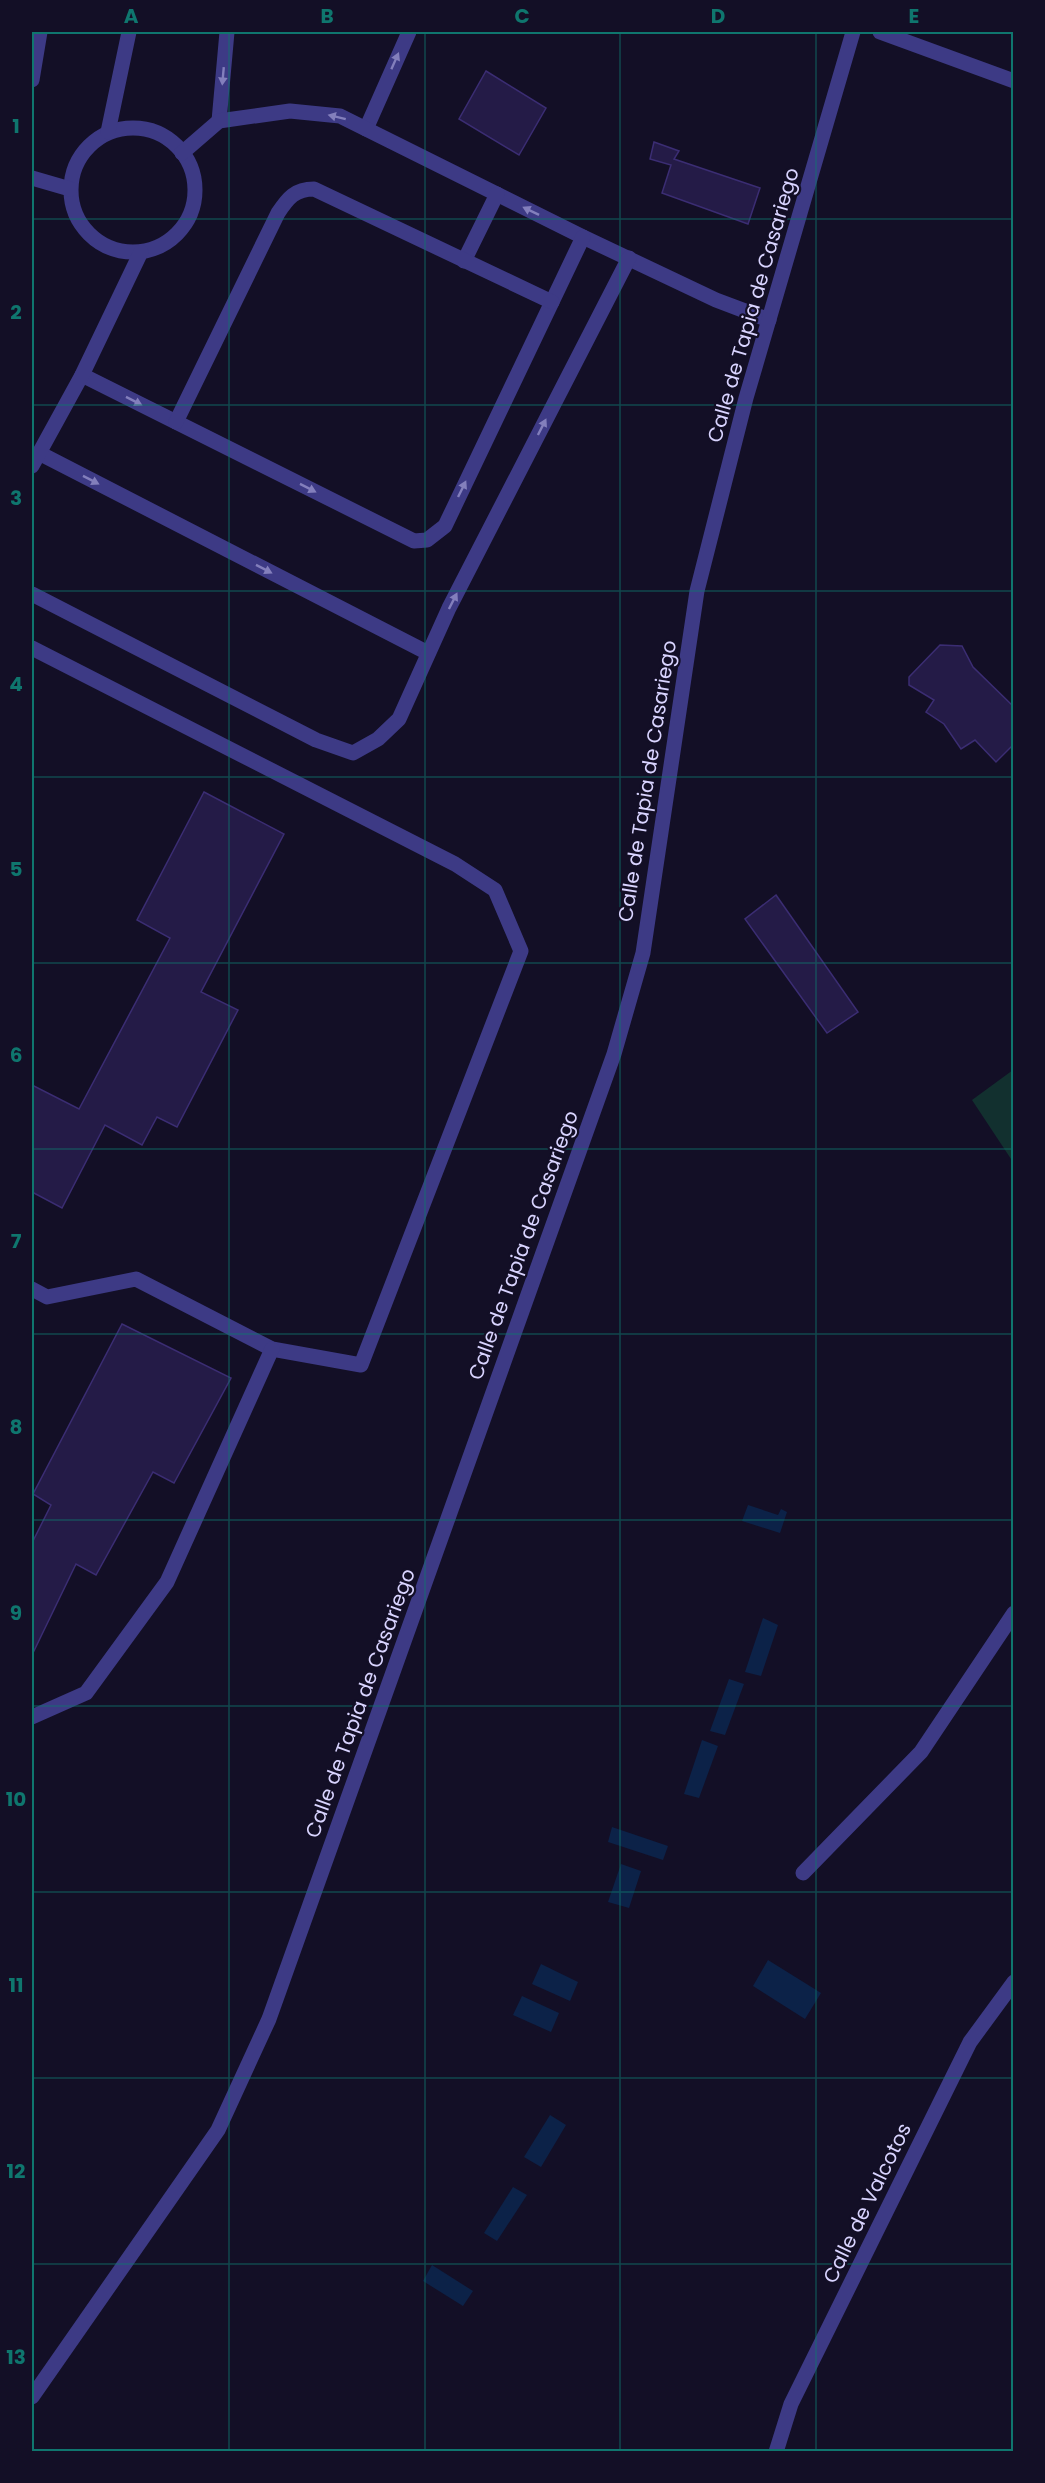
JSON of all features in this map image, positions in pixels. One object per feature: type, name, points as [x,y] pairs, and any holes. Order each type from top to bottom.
[{"type":"street","points":[[32,80],[40,32]]},
{"type":"street","points":[[108,132],[129,32]]},
{"type":"street","points":[[219,120],[227,32]]},
{"type":"street","points":[[366,129],[409,32]]},
{"type":"street","name":"Calle de Tapia de Casariego","points":[[32,2397],[218,2130],[269,2019],[614,1054],[643,953],[697,591],[746,398],[853,32]]},
{"type":"street","points":[[880,32],[1014,81]]},
{"type":"street","points":[[182,153],[219,120],[290,111],[340,116],[583,237],[716,300],[769,320]]},
{"type":"street","points":[[143,127],[175,143],[182,153],[194,173],[194,208],[174,238],[141,252],[106,247],[79,223],[70,189],[81,155],[108,132],[143,127]]},
{"type":"street","points":[[32,178],[70,189]]},
{"type":"street","points":[[176,422],[278,213],[290,196],[302,189],[314,189],[552,302]]},
{"type":"street","points":[[464,261],[497,194]]},
{"type":"street","points":[[82,375],[414,541],[427,540],[444,526],[583,237]]},
{"type":"street","points":[[141,252],[82,375],[35,460],[428,653]]},
{"type":"street","points":[[32,594],[316,740],[353,753],[378,740],[399,719],[428,653],[629,258]]},
{"type":"street","points":[[32,648],[455,864],[495,890],[521,951],[361,1365],[272,1349],[136,1279],[47,1297],[32,1288]]},
{"type":"street","points":[[32,1717],[86,1693],[167,1582],[272,1349]]},
{"type":"street","points":[[803,1873],[921,1752],[1014,1614]]},
{"type":"street","name":"Calle de Valcotos","points":[[776,2451],[791,2404],[970,2042],[1014,1982]]},
{"type":"green space","points":[[1013,1070],[1013,1162],[972,1100]]},
{"type":"water","points":[[748,1505],[778,1515],[781,1509],[787,1512],[780,1533],[742,1521]]},
{"type":"water","points":[[763,1618],[778,1625],[761,1676],[745,1672]]},
{"type":"water","points":[[729,1679],[744,1684],[725,1735],[710,1731]]},
{"type":"water","points":[[702,1740],[718,1746],[699,1798],[684,1794]]},
{"type":"water","points":[[612,1827],[668,1846],[663,1860],[608,1842]]},
{"type":"water","points":[[621,1864],[641,1871],[629,1908],[608,1902]]},
{"type":"water","points":[[768,1960],[821,1993],[805,2019],[753,1986]]},
{"type":"water","points":[[541,1964],[578,1982],[570,2001],[532,1984]]},
{"type":"water","points":[[522,1996],[559,2013],[551,2032],[513,2015]]},
{"type":"water","points":[[550,2115],[566,2125],[541,2167],[524,2157]]},
{"type":"water","points":[[513,2187],[527,2195],[497,2241],[484,2233]]},
{"type":"water","points":[[432,2265],[473,2291],[463,2306],[423,2281]]},
{"type":"building","points":[[486,71],[546,108],[519,155],[459,119]]},
{"type":"building","points":[[654,142],[679,151],[674,159],[760,188],[748,224],[662,193],[671,165],[650,159]]},
{"type":"building","points":[[940,645],[962,646],[973,667],[1014,707],[1014,744],[996,762],[975,740],[961,749],[944,724],[926,712],[934,700],[909,685],[909,677]]},
{"type":"building","points":[[204,792],[284,834],[201,992],[238,1010],[177,1127],[157,1117],[142,1145],[105,1125],[62,1208],[32,1192],[32,1085],[79,1109],[170,938],[137,920]]},
{"type":"building","points":[[776,895],[858,1012],[827,1033],[745,919]]},
{"type":"building","points":[[122,1324],[231,1378],[174,1483],[153,1472],[96,1575],[76,1564],[32,1655],[32,1543],[51,1505],[33,1494]]}]
